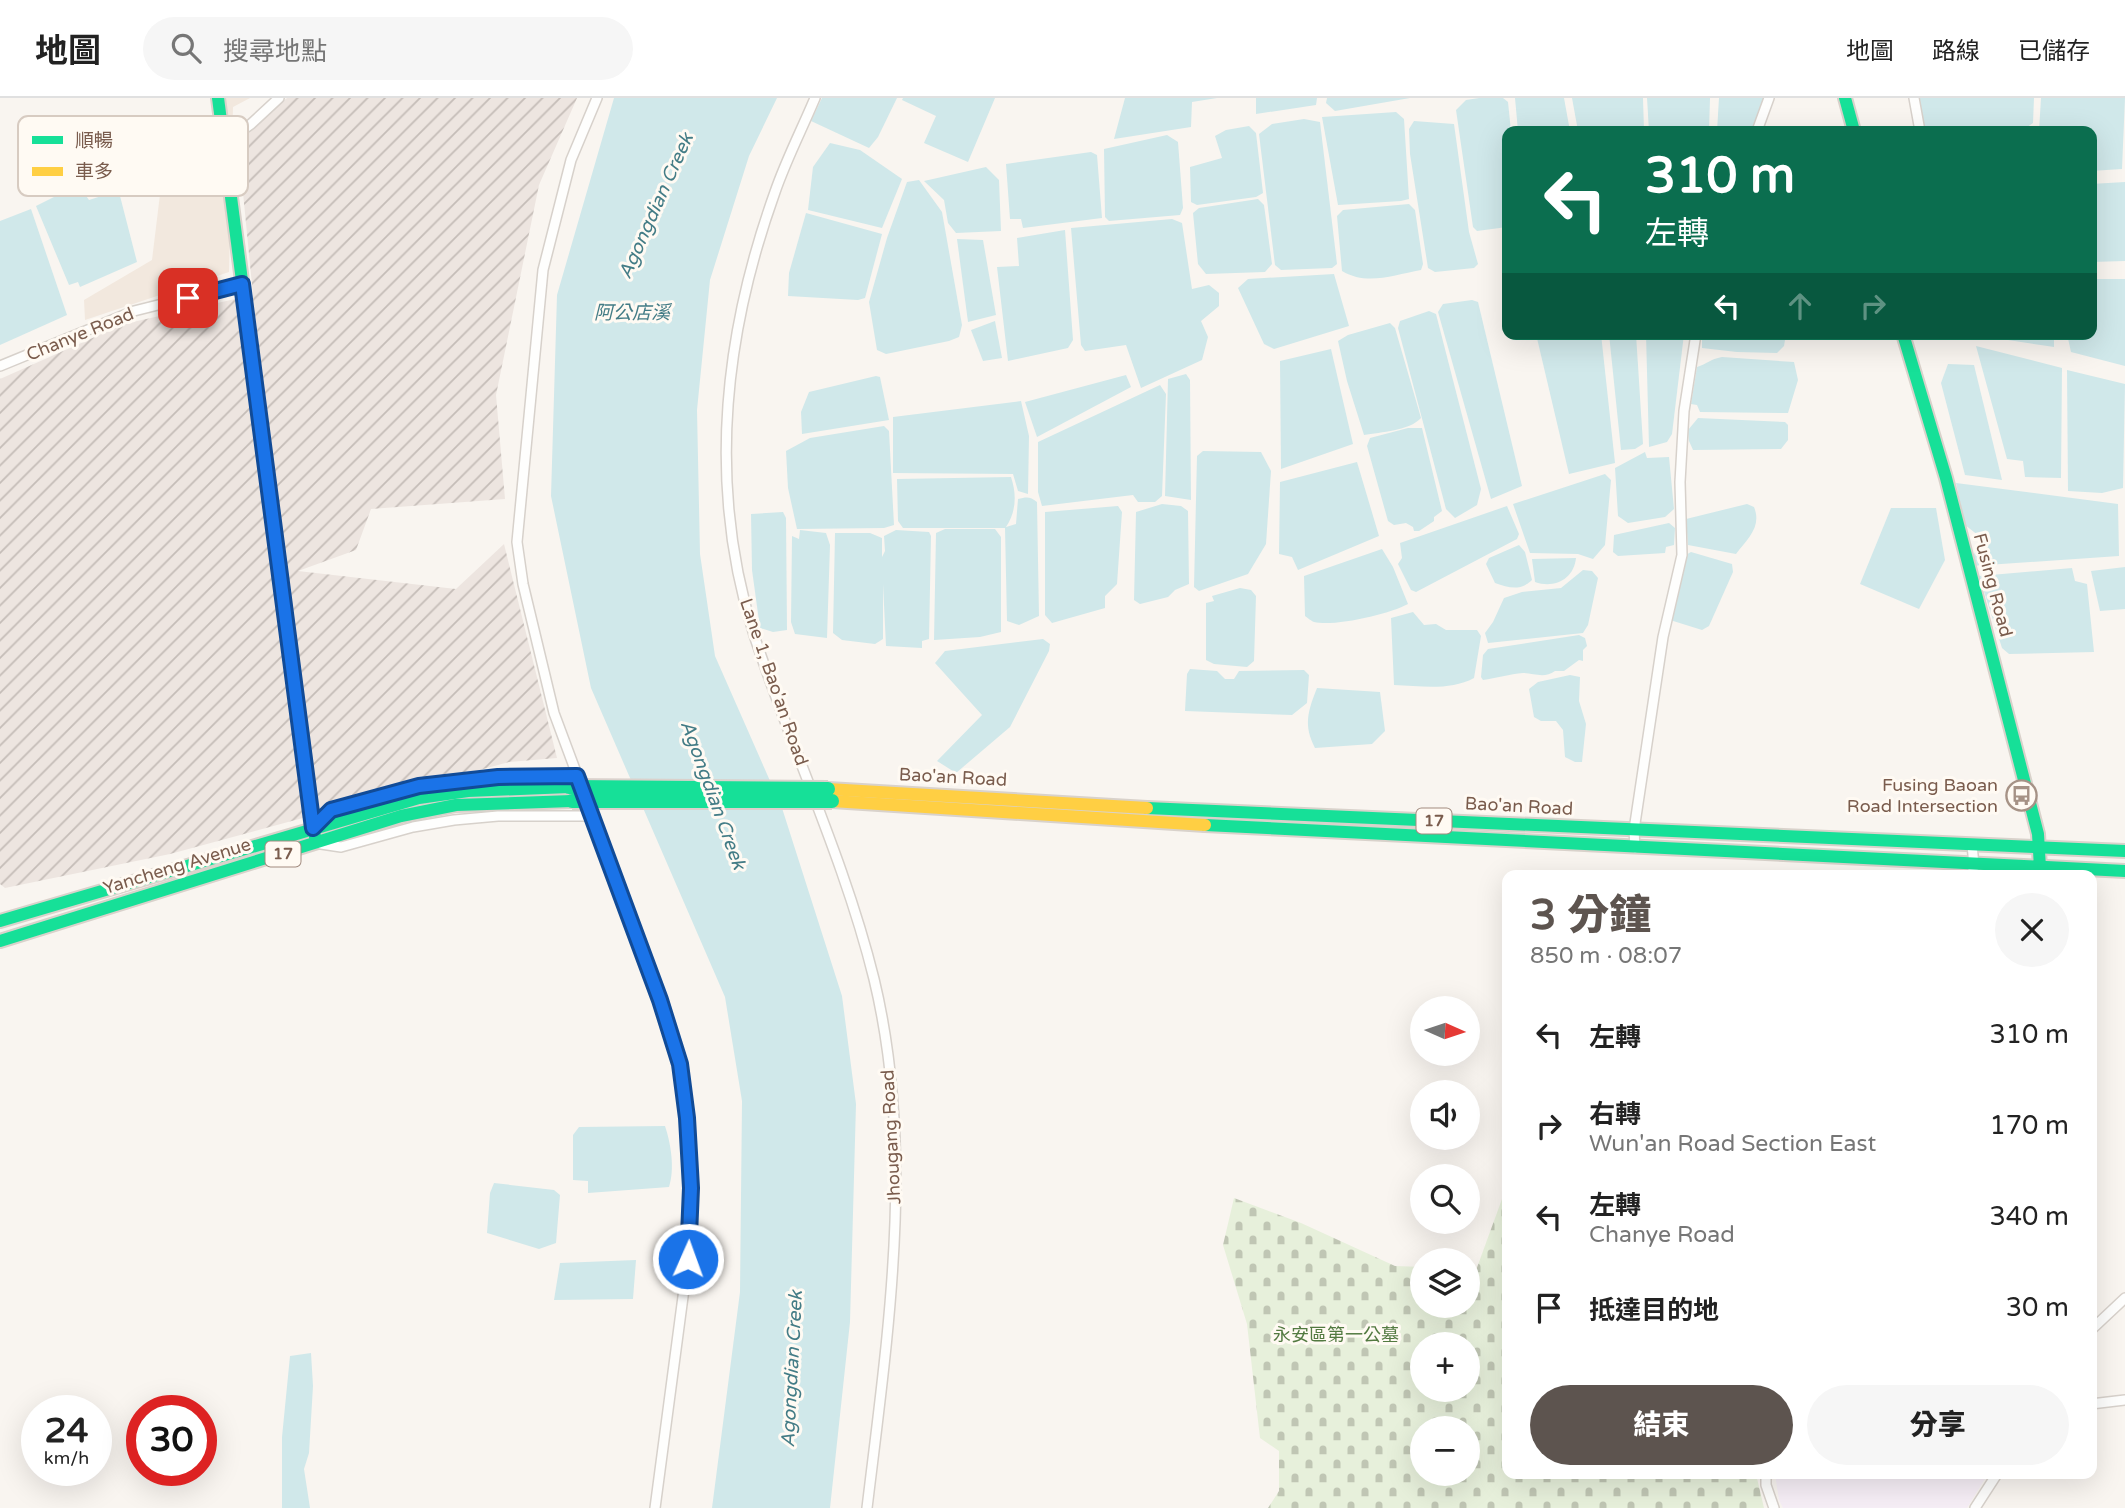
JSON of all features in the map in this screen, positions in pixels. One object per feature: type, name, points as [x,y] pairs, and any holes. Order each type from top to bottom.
[{"type":"main road","points":[[218,98],[220,116]]},
{"type":"main road","points":[[1845,98],[1852,126]]},
{"type":"main road","points":[[231,196],[316,844]]},
{"type":"main road","name":"Fusing Road","points":[[1905,340],[1946,478],[2040,847],[2040,868]]},
{"type":"main road","name":"17","points":[[573,788],[830,795]]},
{"type":"main road","name":"Yancheng Avenue","points":[[0,921],[419,798],[468,791],[573,788]]},
{"type":"main road","name":"Yancheng Avenue","points":[[0,941],[401,816],[573,788]]},
{"type":"main road","name":"Bao'an Road","points":[[830,795],[2125,851]]},
{"type":"main road","name":"Bao'an Road","points":[[830,795],[1126,821],[1634,848],[1973,870],[2082,870]]},
{"type":"main road","name":"Bao'an Road","points":[[2097,871],[2125,872]]},
{"type":"street","points":[[248,126],[279,98]]},
{"type":"street","points":[[597,98],[571,160],[542,270],[517,542],[523,584],[573,788],[592,816],[680,1064],[687,1118],[691,1188],[688,1259],[655,1508]]},
{"type":"street","name":"Lane 1, Bao'an Road","points":[[807,777],[754,635],[742,592],[729,519],[725,415],[735,336],[753,259],[776,190],[815,98]]},
{"type":"street","points":[[1759,126],[1769,98]]},
{"type":"street","points":[[1914,98],[1919,126]]},
{"type":"street","name":"Chanye Road","points":[[0,366],[134,311],[242,284]]},
{"type":"street","points":[[1634,848],[1634,830],[1663,638],[1682,555],[1680,482],[1684,411],[1695,340]]},
{"type":"street","name":"Jhougang Road","points":[[807,777],[841,870],[874,980],[890,1072],[896,1162],[893,1276],[867,1508]]},
{"type":"street","points":[[316,844],[341,847],[413,827],[454,820],[498,816],[592,816]]},
{"type":"street","points":[[1972,845],[1973,870]]},
{"type":"street","points":[[2097,1324],[2125,1298]]},
{"type":"street","points":[[2097,1403],[2125,1400]]},
{"type":"street","points":[[1766,1479],[1774,1508]]},
{"type":"street","points":[[1975,1508],[1994,1479]]},
{"type":"shaded area","points":[[222,98],[250,98],[233,107],[233,116],[212,116]]},
{"type":"shaded area","points":[[287,98],[577,98],[539,185],[496,395],[505,499],[371,509],[356,550],[298,571],[456,589],[504,544],[557,758],[509,762],[170,854],[5,888],[0,884],[0,379],[124,324],[253,295],[243,196],[248,196],[250,130]]},
{"type":"shaded area","points":[[160,196],[231,196],[229,272],[85,320],[84,300],[152,260]]},
{"type":"shaded area","points":[[1776,1479],[1985,1479],[1967,1508],[1783,1508]]},
{"type":"green space","name":"永安區第一公墓","points":[[1234,1198],[1301,1223],[1395,1266],[1410,1267],[1410,1318],[1480,1318],[1480,1259],[1502,1199],[1502,1479],[1757,1479],[1764,1508],[1268,1508],[1279,1491],[1279,1451],[1260,1438],[1247,1324],[1223,1245]]},
{"type":"water","name":"阿公店溪","points":[[614,98],[777,98],[749,156],[710,280],[697,410],[700,554],[715,656],[782,808],[842,996],[856,1104],[850,1322],[830,1508],[712,1508],[740,1292],[742,1101],[725,997],[591,688],[551,496],[557,295]]},
{"type":"water","points":[[822,98],[897,98],[878,137],[869,148],[811,121]]},
{"type":"water","points":[[995,98],[968,162],[924,143],[936,116],[902,100]]},
{"type":"water","points":[[1125,98],[1217,98],[1192,102],[1191,127],[1114,139]]},
{"type":"water","points":[[1256,98],[1317,98],[1316,105],[1256,114]]},
{"type":"water","points":[[1327,98],[1410,98],[1335,111],[1326,103]]},
{"type":"water","points":[[1503,98],[1508,102],[1510,126],[1502,126],[1502,228],[1477,231],[1473,227],[1456,110],[1466,100]]},
{"type":"water","points":[[1515,98],[1564,98],[1569,126],[1518,126]]},
{"type":"water","points":[[1572,98],[1643,98],[1644,126],[1577,126]]},
{"type":"water","points":[[1647,98],[1710,98],[1709,126],[1649,126]]},
{"type":"water","points":[[1719,98],[1765,98],[1755,126],[1717,126]]},
{"type":"water","points":[[1918,98],[2034,98],[2033,123],[2029,126],[1924,126]]},
{"type":"water","points":[[2041,98],[2125,98],[2122,169],[2097,171],[2097,126],[2039,126]]},
{"type":"water","points":[[1396,112],[1404,119],[1409,199],[1338,205],[1322,117]]},
{"type":"water","points":[[1304,119],[1320,122],[1337,264],[1332,268],[1281,270],[1275,265],[1259,134],[1272,124]]},
{"type":"water","points":[[1414,121],[1454,124],[1469,232],[1478,264],[1474,268],[1435,272],[1428,268],[1410,154],[1409,129]]},
{"type":"water","points":[[1249,126],[1256,133],[1263,193],[1256,197],[1197,205],[1191,202],[1190,167],[1222,158],[1215,136],[1226,130]]},
{"type":"water","points":[[1167,135],[1178,142],[1183,208],[1180,215],[1109,221],[1105,217],[1104,149]]},
{"type":"water","points":[[830,143],[860,150],[902,179],[882,228],[808,210],[813,167]]},
{"type":"water","points":[[1091,152],[1097,155],[1102,218],[1023,228],[1021,219],[1010,219],[1006,164]]},
{"type":"water","points":[[986,167],[999,180],[1001,231],[956,233],[948,223],[944,200],[924,181]]},
{"type":"water","points":[[919,180],[942,212],[962,325],[959,337],[949,341],[886,354],[877,350],[869,302],[887,238],[907,182]]},
{"type":"water","points":[[2125,182],[2125,261],[2097,262],[2097,184]]},
{"type":"water","points":[[56,196],[86,196],[89,200],[102,196],[120,196],[137,262],[80,287],[78,282],[69,285],[36,206]]},
{"type":"water","points":[[1258,199],[1264,205],[1272,264],[1265,272],[1206,274],[1198,264],[1193,213],[1199,208]]},
{"type":"water","points":[[1409,204],[1415,210],[1423,264],[1421,270],[1371,279],[1342,271],[1337,216],[1343,210]]},
{"type":"water","points":[[31,209],[67,315],[0,345],[0,221]]},
{"type":"water","points":[[806,213],[882,234],[865,298],[858,300],[788,296],[789,273]]},
{"type":"water","points":[[1172,219],[1182,223],[1192,289],[1209,285],[1219,293],[1219,306],[1201,321],[1208,337],[1202,360],[1141,388],[1126,345],[1085,351],[1081,345],[1071,228]]},
{"type":"water","points":[[1065,230],[1073,340],[1068,348],[1008,361],[997,267],[1019,266],[1017,238]]},
{"type":"water","points":[[957,239],[983,240],[996,315],[968,322]]},
{"type":"water","points":[[1334,274],[1349,326],[1274,349],[1264,344],[1238,288],[1248,279]]},
{"type":"water","points":[[2097,279],[2125,279],[2125,366],[2071,352],[2068,340],[2097,340]]},
{"type":"water","points":[[1472,300],[1478,302],[1522,486],[1491,499],[1438,312],[1443,304]]},
{"type":"water","points":[[1429,311],[1436,314],[1481,489],[1477,505],[1455,518],[1446,509],[1398,328],[1400,321]]},
{"type":"water","points":[[995,321],[1002,358],[983,361],[971,330]]},
{"type":"water","points":[[1390,323],[1395,328],[1421,418],[1409,426],[1364,435],[1338,341],[1348,335]]},
{"type":"water","points":[[1537,340],[1602,340],[1615,463],[1569,474]]},
{"type":"water","points":[[1610,340],[1636,340],[1643,444],[1635,449],[1621,450]]},
{"type":"water","points":[[1646,340],[1683,340],[1672,434],[1667,442],[1649,447]]},
{"type":"water","points":[[1702,340],[1785,340],[1784,346],[1777,353],[1702,348]]},
{"type":"water","points":[[2008,340],[2054,340],[2054,347]]},
{"type":"water","points":[[1976,346],[2062,368],[2061,478],[2025,477],[2023,461],[2007,459]]},
{"type":"water","points":[[1331,349],[1353,444],[1281,469],[1280,361]]},
{"type":"water","points":[[1722,357],[1794,362],[1798,380],[1788,413],[1700,412],[1697,405],[1691,404],[1697,367]]},
{"type":"water","points":[[1948,364],[1974,365],[2002,480],[1965,475],[1941,383]]},
{"type":"water","points":[[2067,370],[2125,384],[2123,488],[2102,493],[2068,491]]},
{"type":"water","points":[[1186,374],[1190,380],[1191,500],[1165,496],[1168,379]]},
{"type":"water","points":[[1126,375],[1131,387],[1037,437],[1025,402]]},
{"type":"water","points":[[880,377],[889,420],[802,434],[801,412],[809,392]]},
{"type":"water","points":[[1160,385],[1166,394],[1162,496],[1155,502],[1138,502],[1133,495],[1042,506],[1038,492],[1038,442]]},
{"type":"water","points":[[1021,401],[1029,436],[1028,494],[1018,491],[1013,474],[893,473],[893,417]]},
{"type":"water","points":[[1698,418],[1785,422],[1788,425],[1788,440],[1781,449],[1693,450],[1688,430]]},
{"type":"water","points":[[884,426],[889,431],[894,525],[884,528],[797,529],[788,488],[786,451],[810,438]]},
{"type":"water","points":[[1408,428],[1422,428],[1442,511],[1434,517],[1434,521],[1419,531],[1414,531],[1413,527],[1406,523],[1394,525],[1388,521],[1367,446],[1370,438]]},
{"type":"water","points":[[1203,451],[1261,452],[1271,471],[1266,544],[1248,574],[1199,591],[1194,587],[1197,456]]},
{"type":"water","points":[[1645,452],[1647,458],[1669,457],[1674,509],[1665,517],[1628,523],[1618,516],[1615,468]]},
{"type":"water","points":[[1357,462],[1379,536],[1298,570],[1292,557],[1279,554],[1280,482]]},
{"type":"water","points":[[1605,474],[1611,480],[1605,545],[1593,559],[1578,554],[1530,553],[1513,504]]},
{"type":"water","points":[[1011,477],[1014,503],[1006,527],[1016,524],[1018,499],[1028,498],[1037,502],[1039,616],[1019,625],[1007,621],[1005,528],[903,528],[898,521],[897,479]]},
{"type":"water","points":[[1956,483],[2118,504],[2119,556],[1972,566],[1973,556],[1983,539],[1965,525]]},
{"type":"water","points":[[1162,504],[1181,506],[1188,511],[1189,584],[1175,590],[1168,597],[1140,604],[1134,600],[1136,512]]},
{"type":"water","points":[[1747,504],[1754,507],[1755,526],[1736,554],[1688,545],[1686,519]]},
{"type":"water","points":[[1118,506],[1122,512],[1117,584],[1105,596],[1105,608],[1052,623],[1045,615],[1045,512]]},
{"type":"water","points":[[1507,506],[1519,534],[1517,539],[1416,592],[1411,590],[1398,564],[1402,558],[1400,543]]},
{"type":"water","points":[[1891,508],[1936,508],[1945,560],[1919,609],[1860,584]]},
{"type":"water","points":[[783,512],[786,518],[787,630],[773,632],[760,628],[752,570],[751,514]]},
{"type":"water","points":[[1669,523],[1675,528],[1674,545],[1666,547],[1665,553],[1618,556],[1613,552],[1614,535]]},
{"type":"water","points":[[945,529],[995,529],[1001,537],[1001,632],[980,637],[934,640],[936,533]]},
{"type":"water","points":[[800,530],[826,533],[830,545],[827,638],[795,634],[791,622],[792,536],[799,539]]},
{"type":"water","points":[[896,530],[929,532],[931,536],[929,639],[922,641],[922,648],[886,646],[883,584],[883,639],[875,644],[842,640],[833,633],[835,533],[870,533],[882,538],[882,557],[885,551],[884,536]]},
{"type":"water","points":[[1519,545],[1525,552],[1532,580],[1515,588],[1495,583],[1486,564],[1489,558]]},
{"type":"water","points":[[1382,549],[1393,567],[1408,604],[1376,615],[1335,623],[1314,622],[1305,616],[1304,576]]},
{"type":"water","points":[[1691,552],[1732,564],[1733,572],[1709,626],[1702,630],[1670,620],[1684,556]]},
{"type":"water","points":[[1576,558],[1571,572],[1562,580],[1549,584],[1535,582],[1532,559]]},
{"type":"water","points":[[2125,567],[2125,609],[2100,611],[2091,571]]},
{"type":"water","points":[[2072,568],[2075,581],[2087,584],[2094,652],[2009,654],[2002,648],[1979,576]]},
{"type":"water","points":[[1583,570],[1592,571],[1598,578],[1588,625],[1583,633],[1488,643],[1485,633],[1504,598],[1522,592],[1561,588]]},
{"type":"water","points":[[1240,588],[1251,590],[1256,596],[1254,661],[1247,667],[1214,664],[1206,660],[1206,603],[1214,601],[1212,596]]},
{"type":"water","points":[[1413,612],[1424,625],[1436,624],[1446,630],[1477,630],[1481,636],[1474,678],[1445,686],[1394,685],[1391,618]]},
{"type":"water","points":[[1579,635],[1585,638],[1587,646],[1583,650],[1583,661],[1579,660],[1564,671],[1483,680],[1481,677],[1483,655],[1488,649]]},
{"type":"water","points":[[1043,639],[1050,644],[1049,651],[1010,727],[956,773],[937,761],[982,715],[935,663],[945,651]]},
{"type":"water","points":[[1190,669],[1217,671],[1225,679],[1234,679],[1239,671],[1304,670],[1309,675],[1307,703],[1292,715],[1185,711],[1187,674]]},
{"type":"water","points":[[1570,675],[1580,677],[1579,701],[1586,724],[1582,762],[1565,757],[1563,730],[1556,721],[1541,721],[1534,717],[1529,689],[1538,682]]},
{"type":"water","points":[[1317,688],[1380,692],[1385,731],[1372,744],[1315,748],[1309,732],[1308,718]]},
{"type":"water","points":[[665,1126],[672,1156],[669,1187],[588,1193],[588,1181],[573,1180],[573,1135],[579,1127]]},
{"type":"water","points":[[494,1183],[554,1190],[560,1195],[556,1243],[539,1249],[487,1233],[490,1193]]},
{"type":"water","points":[[636,1260],[633,1299],[554,1300],[560,1263]]},
{"type":"water","points":[[311,1353],[313,1386],[309,1453],[304,1469],[310,1508],[282,1508],[282,1437],[290,1356]]},
{"type":"traffic: fast","points":[[218,98],[220,116]]},
{"type":"traffic: fast","points":[[1845,98],[1853,126]]},
{"type":"traffic: fast","points":[[231,196],[315,837]]},
{"type":"traffic: fast","points":[[1905,340],[1946,478],[2038,834],[2040,868]]},
{"type":"traffic: fast","points":[[0,921],[419,798],[468,791],[569,787]]},
{"type":"traffic: fast","points":[[569,787],[828,789]]},
{"type":"traffic: fast","points":[[0,941],[401,816],[456,805],[572,801]]},
{"type":"traffic: fast","points":[[572,801],[832,801]]},
{"type":"traffic: fast","points":[[1147,808],[2125,851]]},
{"type":"traffic: fast","points":[[1205,825],[2125,871]]},
{"type":"traffic: slow","points":[[828,789],[1147,808]]},
{"type":"traffic: slow","points":[[832,801],[1205,825]]},
{"type":"place","name":"Fusing Baoan Road Intersection","points":[[2021,795]]},
{"type":"route","points":[[188,298],[242,284],[313,828],[331,810],[419,786],[498,777],[577,776],[660,1000],[680,1064],[687,1118],[691,1188],[688,1259]]},
{"type":"water label","name":"Agongdian Creek","points":[[656,206]]},
{"type":"water label","name":"Agongdian Creek","points":[[713,795]]},
{"type":"water label","name":"Agongdian Creek","points":[[792,1369]]}]
